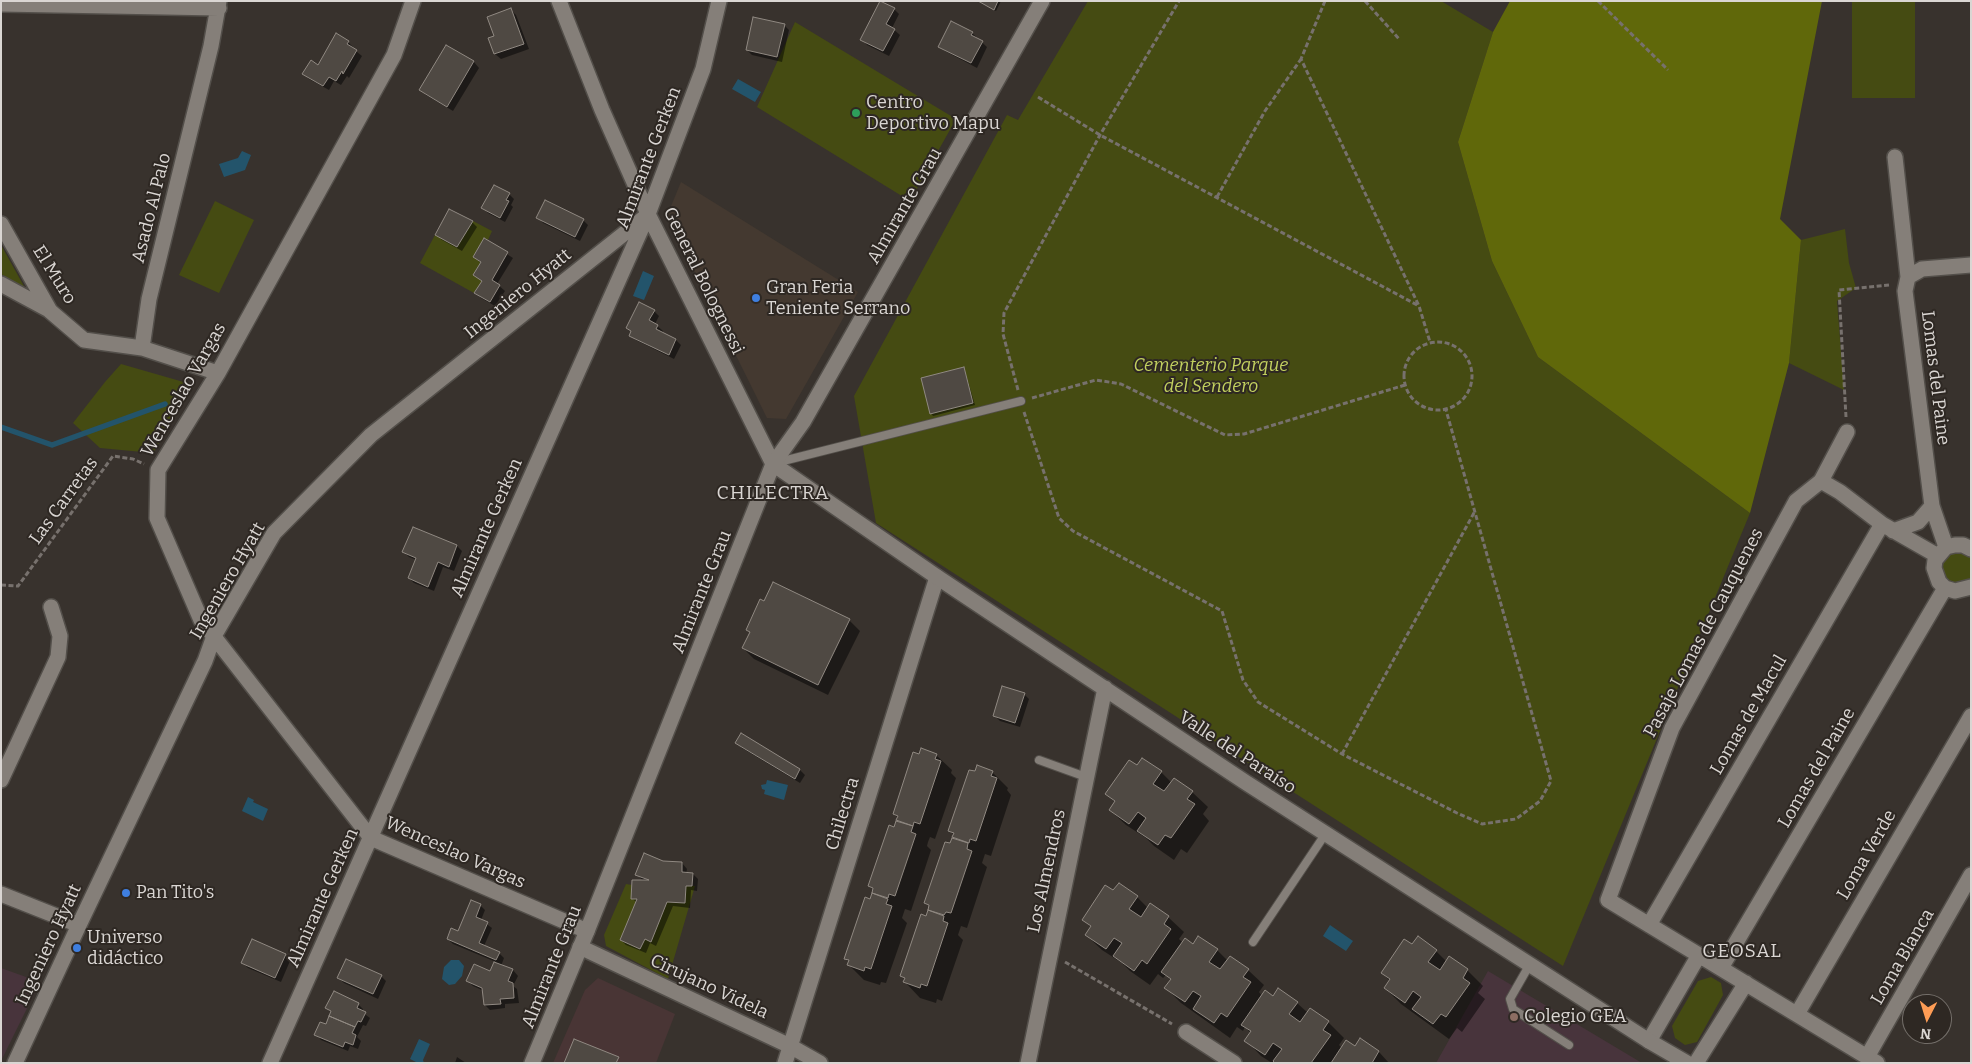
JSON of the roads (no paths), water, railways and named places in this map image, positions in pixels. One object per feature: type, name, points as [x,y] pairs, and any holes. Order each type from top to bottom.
[{"type":"street","name":"Wenceslao Vargas","points":[[413,1],[394,55],[218,372],[158,470],[158,518],[201,620],[371,838],[587,931]]},
{"type":"street","name":"General Bolognessi","points":[[559,1],[602,110],[648,214],[773,464]]},
{"type":"street","name":"Almirante Gerken","points":[[270,1063],[648,214],[703,69],[719,1]]},
{"type":"street","name":"Almirante Grau","points":[[532,1063],[587,931],[773,464],[803,422],[1042,1]]},
{"type":"street","points":[[1,4],[219,5]]},
{"type":"street","name":"Asado Al Palo","points":[[142,348],[149,299],[211,46],[219,5]]},
{"type":"street","name":"Lomas del Paine","points":[[1721,968],[1945,588],[1935,576],[1934,568],[1942,552],[1932,506],[1905,291],[1908,277],[1895,157]]},
{"type":"street","name":"Ingeniero Hyatt","points":[[15,1063],[205,662],[214,636],[274,533],[371,435],[648,214]]},
{"type":"street","name":"El Muro","points":[[1,224],[50,311],[84,340],[142,348]]},
{"type":"street","points":[[1908,277],[1922,269],[1971,265]]},
{"type":"street","points":[[1,284],[50,311]]},
{"type":"street","points":[[142,348],[218,372]]},
{"type":"street","points":[[1847,432],[1821,481],[1840,492],[1887,527],[1942,552],[1955,545],[1971,549]]},
{"type":"street","name":"Valle del Paraíso","points":[[773,464],[937,577],[1245,782],[1687,1063]]},
{"type":"street","name":"Pasaje Lomas de Cauquenes","points":[[1650,925],[1608,900],[1672,728],[1796,500],[1821,481]]},
{"type":"street","points":[[1887,527],[1918,522],[1932,506]]},
{"type":"street","name":"Lomas de Macul","points":[[1650,925],[1887,527]]},
{"type":"street","name":"Chilectra","points":[[785,1063],[937,577]]},
{"type":"street","points":[[1945,588],[1955,591],[1971,587]]},
{"type":"street","points":[[1,780],[58,657],[60,636],[51,607]]},
{"type":"street","name":"Los Almendros","points":[[1028,1063],[1049,953],[1105,688]]},
{"type":"street","name":"Loma Verde","points":[[1796,1014],[1971,716]]},
{"type":"street","name":"Loma Blanca","points":[[1872,1060],[1971,875]]},
{"type":"street","points":[[1,894],[79,925]]},
{"type":"street","points":[[1650,925],[1872,1060]]},
{"type":"street","name":"Cirujano Videla","points":[[580,947],[790,1046],[820,1063]]},
{"type":"street","points":[[1649,1040],[1699,955]]},
{"type":"street","points":[[1696,1063],[1746,983]]},
{"type":"street","points":[[1186,1032],[1234,1063]]},
{"type":"lane","points":[[773,464],[1020,401]]},
{"type":"lane","points":[[1039,760],[1086,776]]},
{"type":"lane","points":[[1254,942],[1326,833]]},
{"type":"lane","points":[[1530,964],[1510,998],[1513,1008],[1569,1045]]},
{"type":"water","points":[[738,79],[761,92],[755,102],[732,89]]},
{"type":"water","points":[[242,151],[251,155],[245,170],[224,177],[219,164],[238,158]]},
{"type":"water","points":[[643,271],[654,276],[644,300],[633,296]]},
{"type":"water","points":[[767,780],[788,785],[784,800],[764,794],[765,790],[762,789],[761,785],[766,784]]},
{"type":"water","points":[[248,797],[254,800],[253,802],[268,809],[263,821],[242,811]]},
{"type":"water","points":[[1330,925],[1353,941],[1346,951],[1323,936]]},
{"type":"water","points":[[451,960],[459,960],[464,966],[462,976],[455,984],[449,985],[442,979],[444,967]]},
{"type":"water","points":[[419,1039],[430,1044],[423,1060],[424,1063],[418,1063],[410,1059]]},
{"type":"waterway","points":[[1,427],[52,445],[165,404]]},
{"type":"place","name":"Centro Deportivo Mapu","points":[[856,113]]},
{"type":"place","name":"Gran Feria Teniente Serrano","points":[[756,298]]},
{"type":"place","name":"Pan Tito's","points":[[126,893]]},
{"type":"place","name":"Universo didáctico","points":[[77,948]]},
{"type":"place","name":"Colegio GEA","points":[[1514,1017]]},
{"type":"district","name":"CHILECTRA","points":[[773,494]]},
{"type":"district","name":"GEOSAL","points":[[1742,952]]},
{"type":"park label","name":"Cementerio Parque del Sendero","points":[[1211,376]]}]
